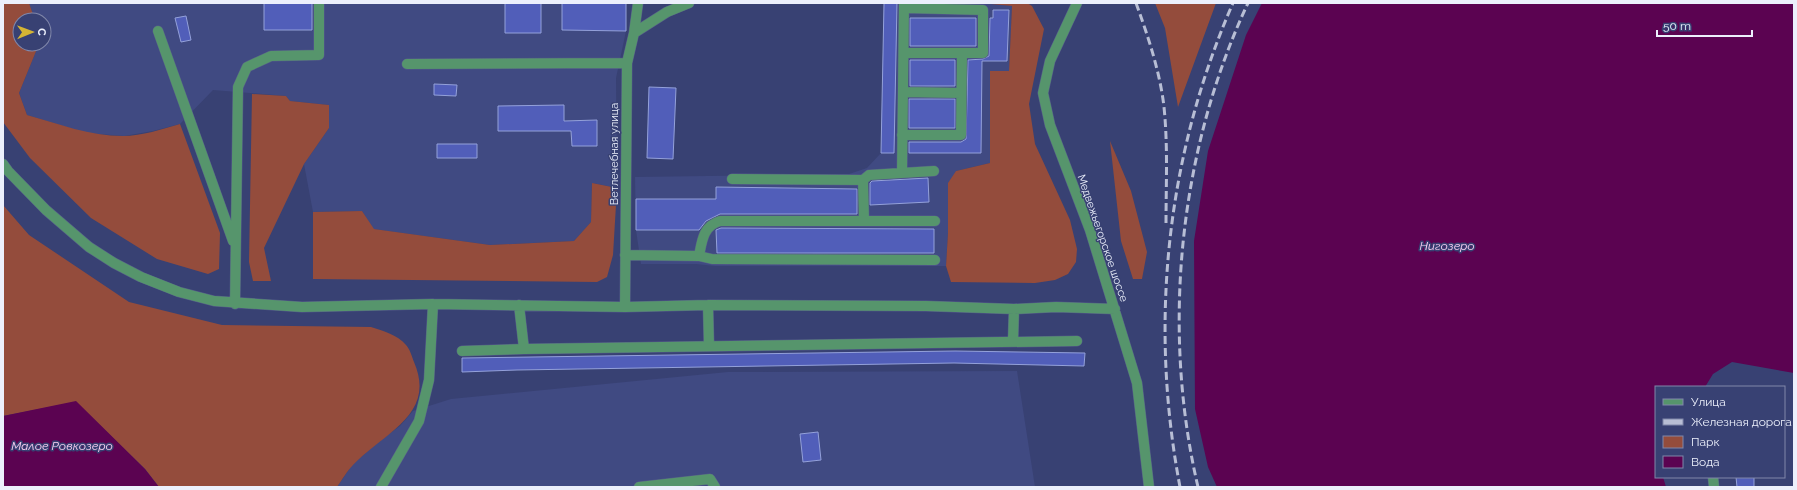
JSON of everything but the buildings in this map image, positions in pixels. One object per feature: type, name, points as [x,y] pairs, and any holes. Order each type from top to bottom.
[{"type":"street","points":[[235,304],[238,87],[248,66],[271,56],[319,55],[319,3]]},
{"type":"street","name":"Ветлечебная улица","points":[[625,307],[627,63],[634,33],[638,3]]},
{"type":"street","points":[[634,33],[667,12],[689,3]]},
{"type":"street","name":"Медвежьегорское шоссе","points":[[1077,3],[1050,61],[1043,93],[1050,125],[1090,230],[1137,383],[1149,487]]},
{"type":"street","points":[[902,173],[904,6],[983,10],[983,53],[904,53]]},
{"type":"street","points":[[158,31],[235,246]]},
{"type":"street","points":[[902,136],[961,135],[962,53]]},
{"type":"street","points":[[407,64],[627,63]]},
{"type":"street","points":[[903,92],[961,93]]},
{"type":"street","points":[[3,164],[46,210],[89,248],[141,277],[179,292],[214,301],[235,304],[302,307],[433,304],[625,307],[708,305],[926,306],[1014,309],[1056,307],[1115,309]]},
{"type":"street","points":[[732,179],[863,180],[869,175],[934,170]]},
{"type":"street","points":[[863,180],[864,221]]},
{"type":"street","points":[[699,256],[704,233],[713,223],[720,221],[935,222]]},
{"type":"street","points":[[625,256],[699,256],[712,259],[935,260]]},
{"type":"street","points":[[381,487],[419,421],[429,380],[433,304]]},
{"type":"street","points":[[519,305],[524,349]]},
{"type":"street","points":[[708,305],[709,346]]},
{"type":"street","points":[[1013,341],[1014,309]]},
{"type":"street","points":[[462,351],[1077,341]]},
{"type":"street","points":[[639,487],[710,479],[715,487]]},
{"type":"shaded area","points":[[29,3],[626,3],[626,31],[616,78],[617,188],[592,183],[591,222],[574,241],[490,245],[373,229],[362,211],[313,212],[304,164],[329,128],[329,105],[290,101],[286,96],[213,90],[180,124],[124,136],[86,133],[27,115],[19,93],[36,52],[52,52],[52,12],[32,12]]},
{"type":"shaded area","points":[[884,3],[991,3],[1012,6],[1009,71],[990,72],[990,163],[956,171],[948,233],[946,266],[715,266],[696,264],[641,264],[636,230],[635,177],[849,174],[867,168],[881,153]]},
{"type":"shaded area","points":[[1017,371],[1035,487],[337,487],[352,465],[378,442],[400,426],[413,411],[451,399],[728,372]]},
{"type":"green space","points":[[3,3],[29,3],[32,12],[12,12],[12,52],[36,52],[19,93],[27,115],[87,132],[123,136],[152,132],[180,124],[220,233],[219,269],[208,274],[157,259],[91,218],[30,158],[3,122]]},
{"type":"green space","points":[[991,3],[1027,3],[1032,6],[1044,29],[1029,104],[1035,144],[1070,220],[1077,249],[1076,262],[1068,274],[1055,280],[1035,283],[951,282],[946,266],[948,233],[948,183],[956,171],[990,163],[990,71],[1009,71],[1012,6]]},
{"type":"green space","points":[[1155,3],[1216,3],[1178,107],[1165,28]]},
{"type":"green space","points":[[252,94],[286,96],[290,101],[329,105],[329,128],[304,164],[264,248],[271,281],[253,281],[249,262]]},
{"type":"green space","points":[[1110,141],[1131,191],[1147,252],[1142,279],[1133,279],[1121,241]]},
{"type":"green space","points":[[592,183],[617,188],[613,255],[607,277],[597,282],[313,279],[313,212],[362,211],[374,229],[490,245],[574,241],[591,222]]},
{"type":"green space","points":[[3,205],[29,235],[129,302],[222,325],[371,327],[395,336],[409,349],[419,380],[418,396],[413,409],[392,432],[353,465],[337,487],[159,487],[145,469],[76,402],[3,416]]},
{"type":"water","name":"Нигозеро","points":[[1262,3],[1794,3],[1794,373],[1732,362],[1713,374],[1706,386],[1655,386],[1655,478],[1663,478],[1666,487],[1217,487],[1208,467],[1195,409],[1194,241],[1208,151],[1246,35]]},
{"type":"water","name":"Малое Ровкозеро","points":[[76,401],[145,469],[159,487],[3,487],[3,416]]},
{"type":"railway","points":[[1136,3],[1157,67],[1164,107],[1166,151],[1166,224]]},
{"type":"railway","points":[[1180,487],[1171,426],[1166,364],[1165,303],[1170,241],[1179,180],[1192,120],[1210,61],[1233,3]]},
{"type":"railway","points":[[1198,487],[1187,427],[1180,365],[1179,303],[1183,241],[1192,179],[1206,118],[1225,60],[1248,3]]}]
